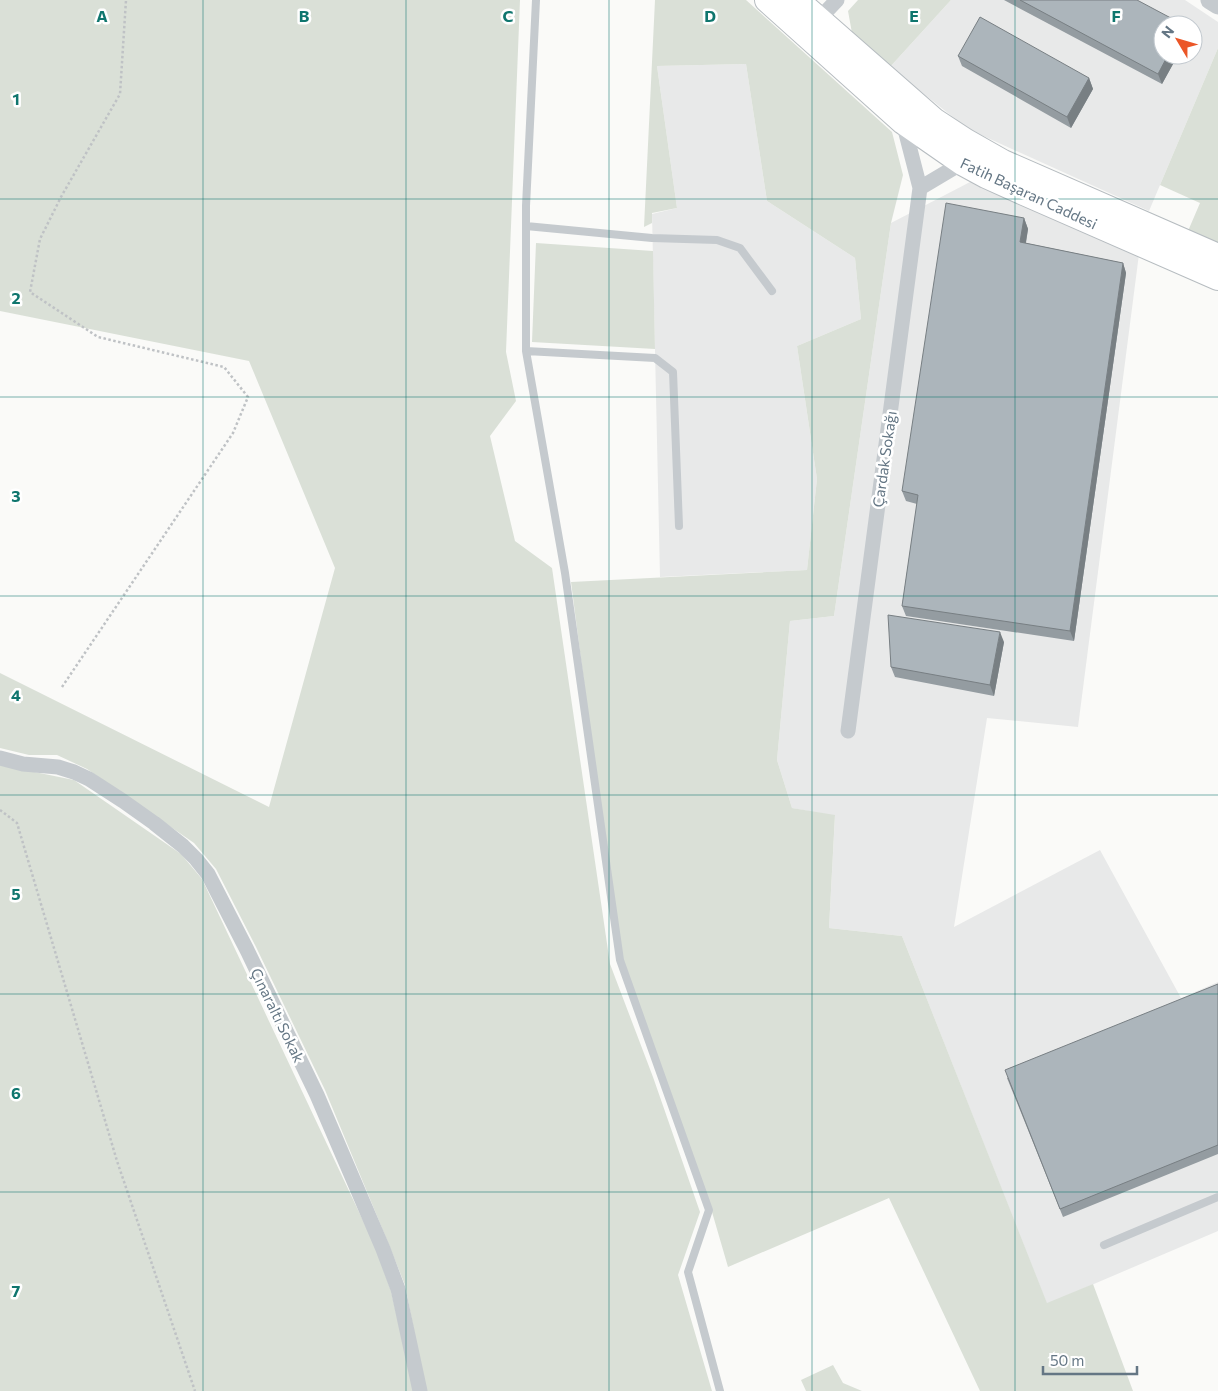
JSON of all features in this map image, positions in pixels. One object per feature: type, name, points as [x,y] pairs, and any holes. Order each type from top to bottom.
[{"type":"main road","name":"Fatih Başaran Caddesi","points":[[767,0],[903,122],[962,163],[1026,194],[1218,278]]},
{"type":"main road","name":"Fatih Başaran Caddesi","points":[[797,0],[934,120],[966,141],[1004,162],[1218,256]]},
{"type":"street","points":[[820,19],[837,0]]},
{"type":"street","points":[[1210,0],[1218,5]]},
{"type":"street","name":"Çardak Sokağı","points":[[848,731],[920,188],[903,122]]},
{"type":"street","points":[[920,188],[962,163]]},
{"type":"street","name":"Çınaraltı Sokak","points":[[0,758],[23,764],[58,768],[74,772],[89,779],[154,823],[183,846],[208,874],[317,1095],[383,1249],[398,1289],[420,1391]]},
{"type":"lane","points":[[536,0],[526,226],[526,351],[564,573],[620,960],[709,1210],[688,1272],[720,1391]]},
{"type":"lane","points":[[526,226],[652,238],[717,240],[740,248],[772,291]]},
{"type":"lane","points":[[526,351],[655,358],[673,372],[679,526]]},
{"type":"lane","points":[[1104,1245],[1218,1197]]},
{"type":"path","points":[[62,687],[233,433],[248,397],[224,367],[98,337],[30,292],[40,239],[61,197],[120,94],[126,0]]},
{"type":"path","points":[[0,810],[17,823],[117,1161],[195,1391]]},
{"type":"shaded area","points":[[0,0],[520,0],[506,352],[516,401],[490,436],[515,541],[552,568],[610,964],[653,1077],[700,1212],[678,1275],[712,1391],[426,1391],[405,1285],[389,1245],[325,1090],[216,869],[194,843],[87,769],[57,755],[29,755],[0,748],[0,673],[269,807],[335,568],[249,361],[0,311]]},
{"type":"shaded area","points":[[655,0],[746,0],[892,132],[903,175],[891,223],[834,616],[790,621],[777,760],[792,808],[835,815],[829,928],[902,936],[1047,1303],[1093,1284],[1133,1391],[980,1391],[889,1198],[728,1267],[712,1212],[620,960],[571,582],[807,570],[817,479],[797,346],[861,319],[855,258],[767,201],[746,64],[657,66],[677,208],[652,213],[652,223],[644,227]]},
{"type":"shaded area","points":[[858,0],[951,0],[890,67],[852,33],[848,11]]},
{"type":"shaded area","points":[[951,0],[1185,0],[1218,22],[1218,48],[1149,211],[968,129],[890,67]]},
{"type":"shaded area","points":[[1218,48],[1218,245],[1188,231],[1200,203],[1160,185]]},
{"type":"shaded area","points":[[746,64],[767,201],[855,258],[861,319],[797,346],[817,479],[807,570],[660,577],[652,214],[677,208],[657,66]]},
{"type":"shaded area","points":[[972,181],[1139,254],[1078,727],[987,718],[954,927],[1100,850],[1181,998],[1218,982],[1218,1231],[1047,1304],[902,936],[829,928],[835,816],[792,808],[777,760],[790,621],[834,616],[891,223]]},
{"type":"shaded area","points":[[536,243],[653,251],[655,349],[532,342]]},
{"type":"shaded area","points":[[0,765],[74,780],[181,854],[202,879],[375,1246],[391,1291],[414,1391],[0,1391]]},
{"type":"shaded area","points":[[833,1365],[843,1383],[862,1391],[806,1391],[801,1380]]},
{"type":"building","points":[[1020,0],[1137,0],[1165,15],[1153,15],[1153,65],[1163,65],[1158,74]]},
{"type":"building","points":[[980,17],[1089,78],[1067,117],[958,56]]},
{"type":"building","points":[[946,203],[1024,218],[1020,242],[1123,263],[1070,631],[902,606],[918,495],[902,491]]},
{"type":"building","points":[[888,615],[1000,632],[990,685],[891,667]]},
{"type":"building","points":[[1218,984],[1218,1145],[1060,1209],[1005,1070]]}]
